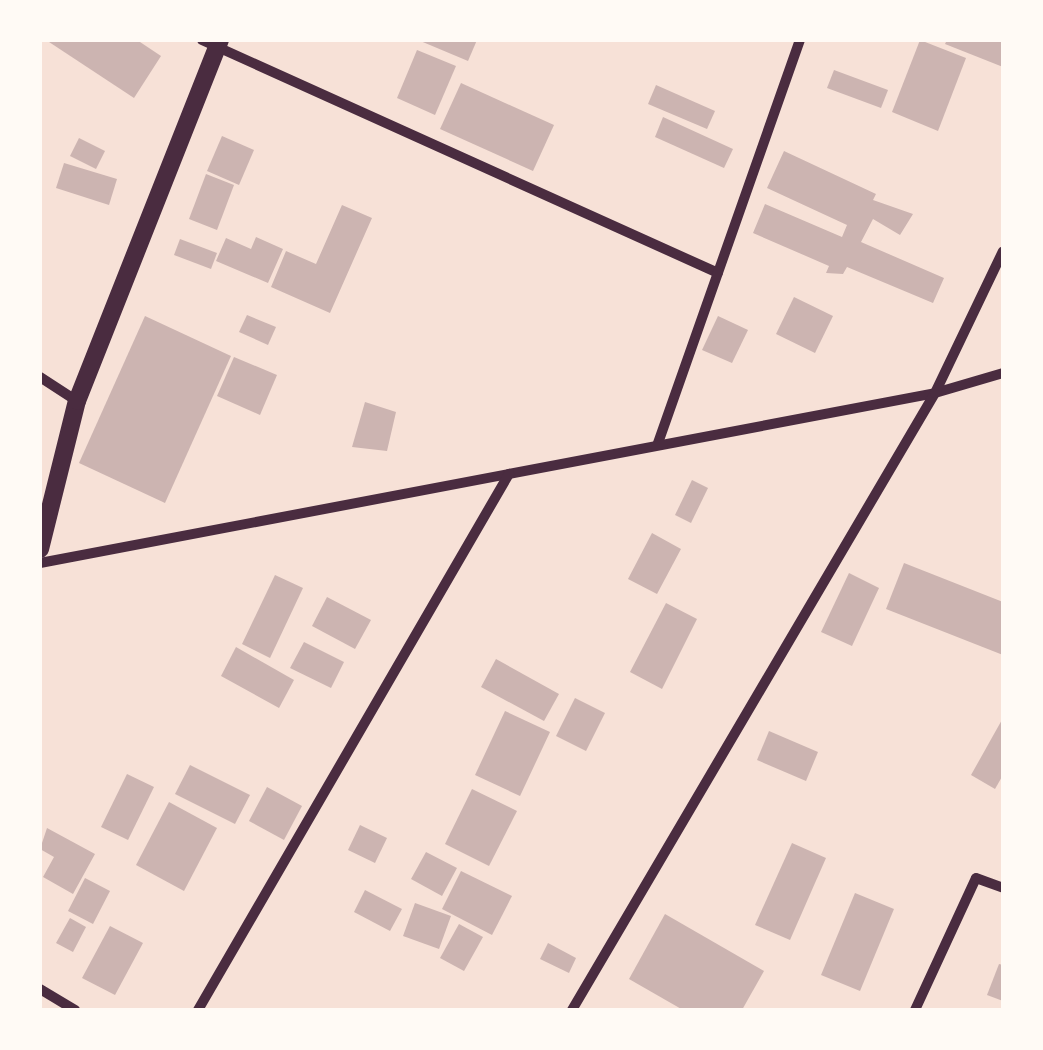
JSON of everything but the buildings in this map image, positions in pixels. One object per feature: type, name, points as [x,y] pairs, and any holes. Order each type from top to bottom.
[{"type":"street","points":[[658,443],[800,40]]},
{"type":"street","points":[[40,549],[76,401],[213,43],[718,273]]},
{"type":"street","points":[[572,1010],[935,393],[1003,251]]},
{"type":"street","points":[[40,563],[935,393],[1003,374]]},
{"type":"street","points":[[40,376],[76,401]]},
{"type":"street","points":[[198,1010],[509,474]]},
{"type":"street","points":[[916,1010],[976,878],[1003,888]]},
{"type":"street","points":[[40,989],[75,1010]]}]
